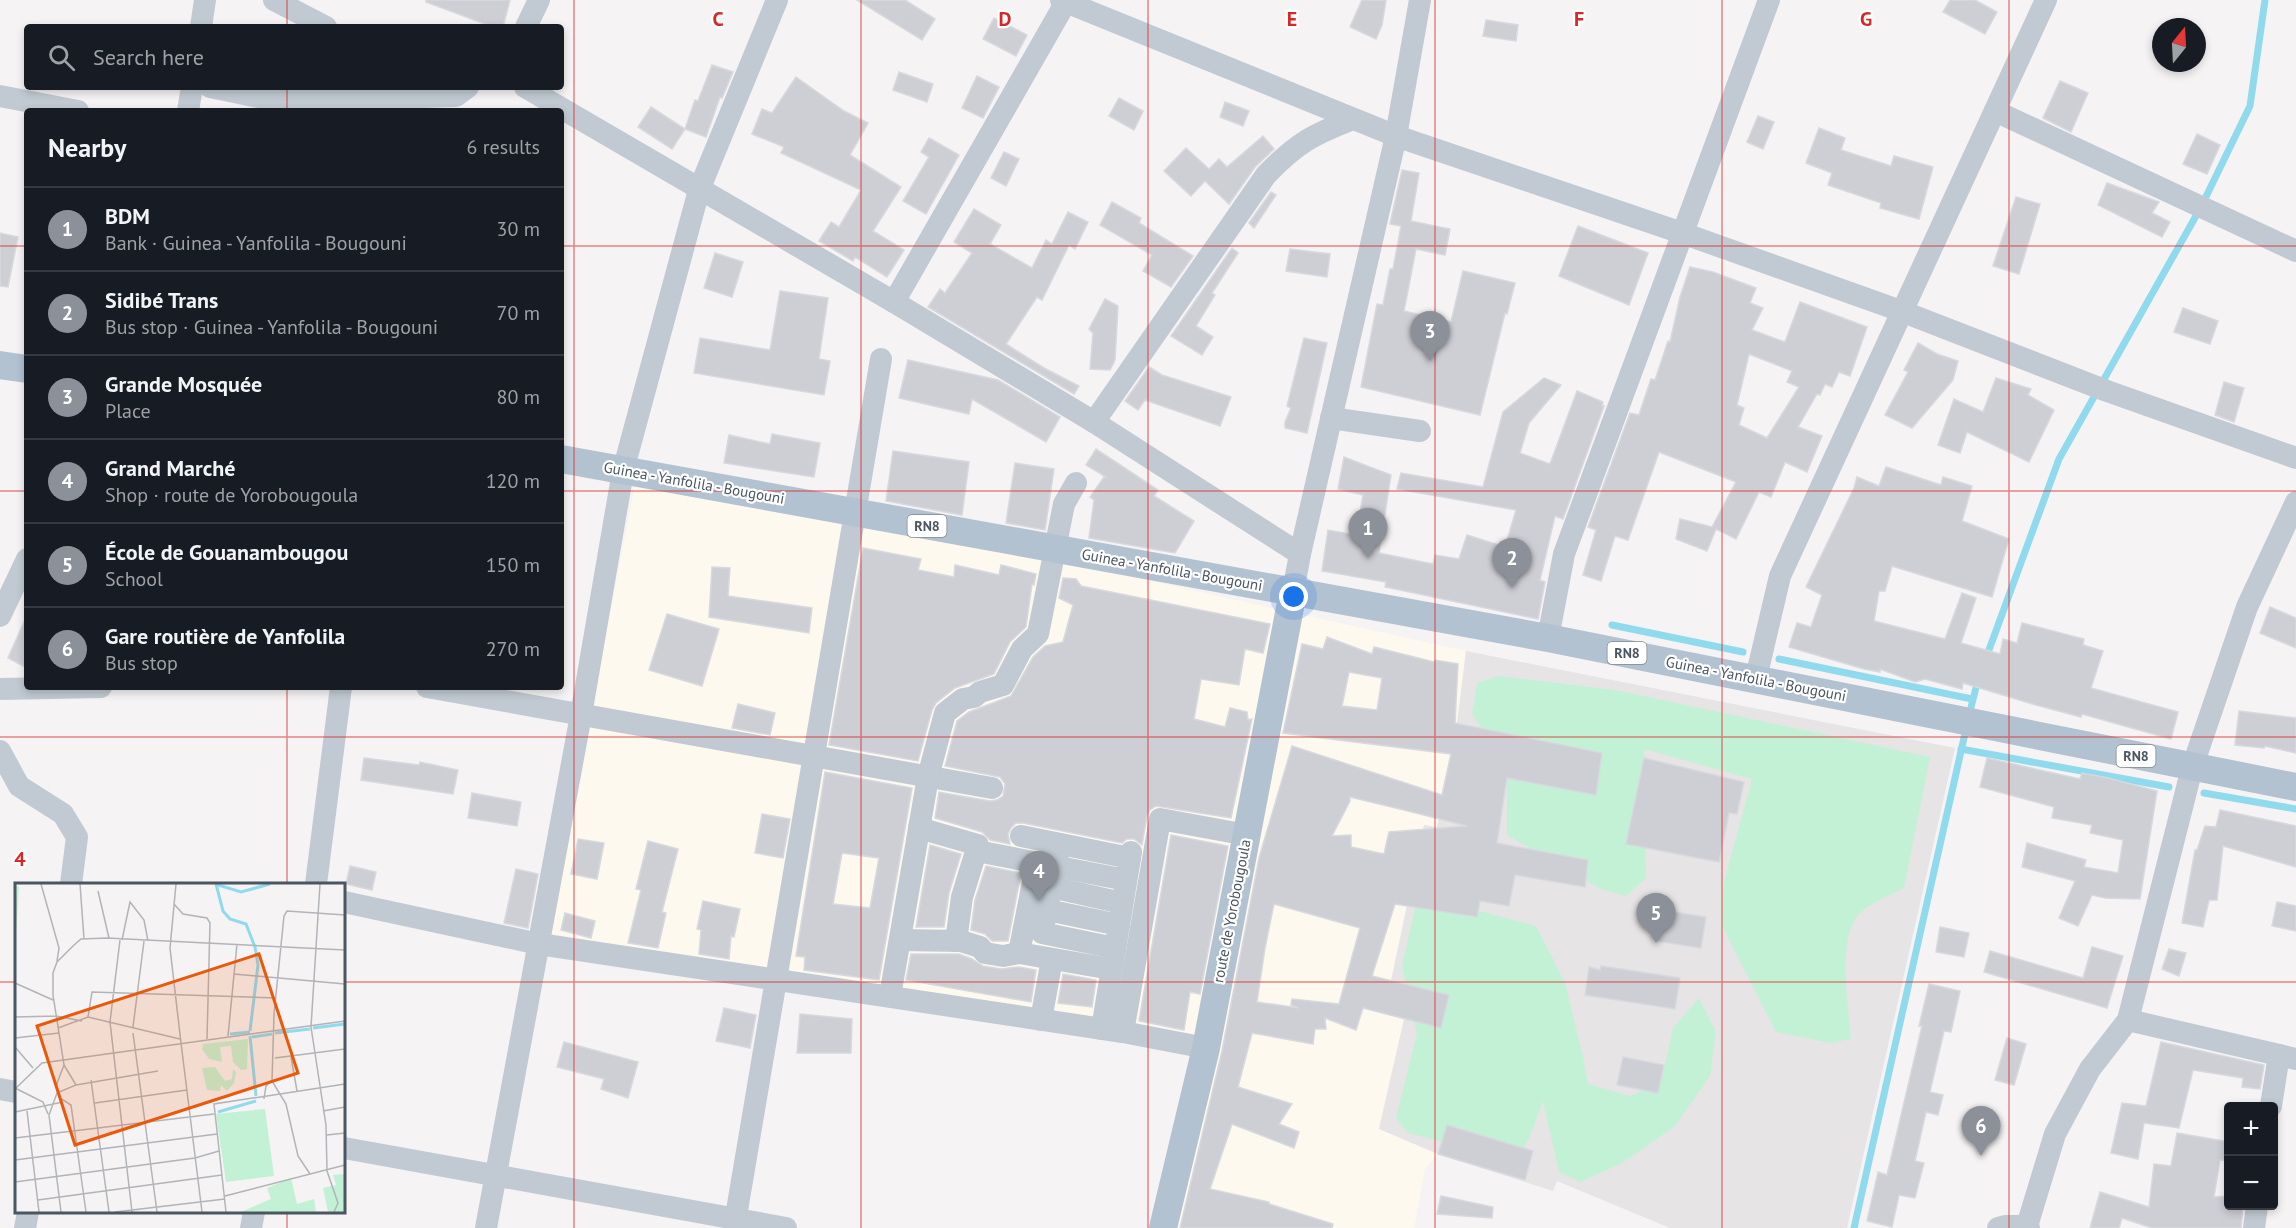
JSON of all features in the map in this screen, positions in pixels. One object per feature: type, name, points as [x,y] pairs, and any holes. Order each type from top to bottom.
[{"type":"main road","points":[[0,365],[24,369]]},
{"type":"main road","name":"Guinea - Yanfolila - Bougouni","points":[[564,460],[1548,638],[2296,787]]},
{"type":"main road","name":"route de Yorobougoula","points":[[1163,1228],[1206,1048],[1293,592]]},
{"type":"street","points":[[201,24],[205,0]]},
{"type":"street","points":[[274,0],[320,24]]},
{"type":"street","points":[[527,24],[539,0]]},
{"type":"street","points":[[486,1228],[581,715],[623,471],[699,190],[777,0]]},
{"type":"street","points":[[1293,592],[1396,136],[1420,0]]},
{"type":"street","points":[[1548,638],[1564,554],[1769,0]]},
{"type":"street","points":[[1756,678],[1780,576],[2046,0]]},
{"type":"street","points":[[894,302],[1065,1],[1396,136],[1682,233],[1901,311],[2094,386],[2296,458]]},
{"type":"street","points":[[188,108],[192,90]]},
{"type":"street","points":[[225,90],[278,101],[455,90]]},
{"type":"street","points":[[530,90],[560,108]]},
{"type":"street","points":[[0,96],[62,108]]},
{"type":"street","points":[[564,110],[894,302],[1094,423],[1300,554]]},
{"type":"street","points":[[1995,111],[2296,251]]},
{"type":"street","points":[[1094,423],[1266,175],[1291,150],[1315,134],[1353,119]]},
{"type":"street","points":[[735,1223],[881,359]]},
{"type":"street","points":[[1331,418],[1420,431]]},
{"type":"street","points":[[890,996],[928,777],[945,713],[963,699],[1003,685],[1023,649],[1038,634],[1065,504],[1076,483]]},
{"type":"street","points":[[1998,1228],[2028,1227],[2055,1134],[2090,1069],[2128,1020],[2192,768],[2247,607],[2296,502]]},
{"type":"street","points":[[0,616],[24,565]]},
{"type":"street","points":[[0,689],[24,689]]},
{"type":"street","points":[[316,883],[341,690]]},
{"type":"street","points":[[444,690],[992,788]]},
{"type":"street","points":[[0,751],[10,785],[63,814],[77,837],[71,883]]},
{"type":"street","points":[[1112,1031],[1120,947],[1150,874],[1160,819],[1247,835]]},
{"type":"street","points":[[919,828],[978,845],[962,897],[956,941]]},
{"type":"street","points":[[1020,836],[1051,865],[1122,903]]},
{"type":"street","points":[[976,851],[1051,865],[1128,865],[1150,874]]},
{"type":"street","points":[[1051,865],[1047,910],[1120,947]]},
{"type":"street","points":[[1019,954],[1051,865]]},
{"type":"street","points":[[1112,1031],[1122,903],[1128,865]]},
{"type":"street","points":[[345,902],[539,944],[890,996],[1206,1048]]},
{"type":"street","points":[[900,940],[956,941],[980,947],[985,953],[994,955],[1019,954],[1052,959],[1120,947]]},
{"type":"street","points":[[1041,1020],[1052,959]]},
{"type":"street","points":[[2128,1020],[2287,1057],[2273,1102]]},
{"type":"street","points":[[0,1089],[15,1092]]},
{"type":"street","points":[[345,1148],[735,1223],[786,1228]]},
{"type":"street","points":[[2254,1228],[2256,1210]]},
{"type":"street","points":[[25,1228],[28,1213]]},
{"type":"street","points":[[251,1228],[254,1213]]},
{"type":"shaded area","points":[[636,479],[1033,555],[1466,651],[1457,723],[1437,828],[1424,825],[1384,1013],[1404,1019],[1379,1129],[1438,1154],[1425,1169],[1414,1228],[1169,1228],[1215,1041],[548,935]]},
{"type":"shaded area","points":[[1466,651],[1955,748],[1847,1228],[1670,1228],[1557,1181],[1553,1191],[1438,1154],[1379,1129],[1404,1019],[1384,1014],[1424,825],[1437,827],[1457,723]]},
{"type":"green space","points":[[1498,676],[1615,690],[1930,757],[1904,888],[1862,911],[1854,922],[1849,936],[1846,953],[1846,991],[1851,1039],[1830,1043],[1776,1032],[1722,926],[1723,886],[1752,779],[1644,749],[1646,878],[1626,896],[1601,889],[1507,835],[1507,764],[1472,714],[1477,683]]},
{"type":"green space","points":[[1418,895],[1536,926],[1565,983],[1588,1084],[1630,1096],[1661,1083],[1673,1028],[1699,998],[1716,1032],[1710,1076],[1674,1127],[1622,1163],[1580,1182],[1559,1172],[1543,1101],[1529,1138],[1517,1161],[1408,1133],[1396,1118],[1417,1034],[1402,966]]},
{"type":"building","points":[[426,0],[510,0],[504,24],[485,24],[426,2]]},
{"type":"building","points":[[857,0],[905,0],[935,19],[922,40]]},
{"type":"building","points":[[1362,0],[1386,0],[1382,25],[1376,39],[1350,27]]},
{"type":"building","points":[[1950,0],[1975,0],[1997,12],[1985,34],[1943,12]]},
{"type":"building","points":[[994,18],[1027,35],[1016,56],[983,39]]},
{"type":"building","points":[[1486,20],[1518,25],[1516,41],[1483,36]]},
{"type":"building","points":[[712,65],[733,72],[722,98],[720,97],[706,137],[685,129],[695,100],[698,101]]},
{"type":"building","points":[[899,72],[933,84],[927,102],[893,90]]},
{"type":"building","points":[[977,76],[999,87],[983,118],[962,108]]},
{"type":"building","points":[[796,77],[844,111],[868,123],[850,155],[901,187],[873,231],[904,250],[887,277],[855,257],[853,261],[819,241],[831,222],[839,227],[861,190],[781,153],[784,147],[752,134],[762,109],[772,113]]},
{"type":"building","points":[[2060,81],[2088,93],[2071,132],[2043,118]]},
{"type":"building","points":[[1119,98],[1143,111],[1134,130],[1109,116]]},
{"type":"building","points":[[1225,102],[1249,111],[1243,126],[1220,117]]},
{"type":"building","points":[[651,107],[685,129],[672,149],[638,127]]},
{"type":"building","points":[[1758,116],[1774,122],[1763,149],[1747,142]]},
{"type":"building","points":[[1819,128],[1845,138],[1841,150],[1891,166],[1894,156],[1933,167],[1919,219],[1880,208],[1881,203],[1828,185],[1832,173],[1806,163]]},
{"type":"building","points":[[2197,134],[2220,145],[2207,174],[2183,164]]},
{"type":"building","points":[[1263,136],[1274,149],[1255,167],[1229,204],[1205,181],[1191,196],[1164,171],[1186,148],[1209,169],[1219,159],[1227,167]]},
{"type":"building","points":[[929,138],[959,155],[926,214],[903,201],[929,157],[921,152]]},
{"type":"building","points":[[1004,152],[1019,159],[1006,186],[991,178]]},
{"type":"building","points":[[1402,170],[1419,173],[1411,221],[1450,229],[1445,255],[1416,249],[1404,311],[1451,322],[1463,271],[1515,283],[1507,314],[1505,313],[1480,415],[1361,387],[1377,304],[1383,305],[1390,269],[1393,269],[1401,226],[1390,224]]},
{"type":"building","points":[[2107,183],[2159,202],[2152,213],[2170,222],[2162,237],[2098,205]]},
{"type":"building","points":[[1271,192],[1276,195],[1254,228],[1249,223]]},
{"type":"building","points":[[2016,197],[2040,204],[2019,274],[1993,266]]},
{"type":"building","points":[[1112,202],[1141,218],[1139,223],[1193,256],[1171,287],[1143,271],[1152,255],[1100,225]]},
{"type":"building","points":[[974,209],[1001,225],[990,244],[1032,268],[1046,240],[1052,244],[1068,212],[1088,222],[1075,249],[1069,245],[1042,300],[1037,297],[1006,344],[1044,368],[1079,386],[1074,394],[928,307],[940,289],[945,293],[972,253],[954,242]]},
{"type":"building","points":[[1578,226],[1648,253],[1629,305],[1559,276]]},
{"type":"building","points":[[0,233],[18,237],[8,287],[0,286]]},
{"type":"building","points":[[1232,248],[1238,253],[1212,293],[1215,295],[1196,326],[1213,337],[1202,355],[1171,336]]},
{"type":"building","points":[[1290,249],[1330,254],[1327,277],[1286,271]]},
{"type":"building","points":[[715,253],[743,262],[732,297],[704,288]]},
{"type":"building","points":[[1690,267],[1713,272],[1756,288],[1750,303],[1763,308],[1752,330],[1785,342],[1800,302],[1867,327],[1850,376],[1839,372],[1832,387],[1825,384],[1798,427],[1822,436],[1807,472],[1785,462],[1771,497],[1759,492],[1736,539],[1716,529],[1707,551],[1676,539],[1680,519],[1712,527],[1736,482],[1659,452],[1628,540],[1615,536],[1601,581],[1583,575],[1596,530],[1588,527],[1630,413],[1639,415],[1651,379],[1655,380],[1668,341],[1670,342],[1680,297]],"holes":[[[1749,354],[1792,371],[1787,382],[1799,387],[1767,438],[1739,425],[1744,408],[1737,405]]]},
{"type":"building","points":[[780,291],[828,298],[819,359],[830,361],[824,395],[694,373],[700,338],[770,350]]},
{"type":"building","points":[[1105,299],[1118,306],[1115,360],[1110,370],[1090,369],[1093,333],[1089,329]]},
{"type":"building","points":[[2183,308],[2218,321],[2210,344],[2174,332]]},
{"type":"building","points":[[1304,338],[1327,343],[1307,433],[1285,428],[1291,408],[1287,406]]},
{"type":"building","points":[[1918,343],[1937,354],[1958,361],[1953,380],[1912,428],[1885,415],[1908,372],[1904,370]]},
{"type":"building","points":[[908,360],[998,380],[1060,417],[1046,442],[972,399],[969,414],[899,398]]},
{"type":"building","points":[[1149,367],[1162,375],[1231,397],[1220,426],[1145,400],[1138,410],[1125,401]]},
{"type":"building","points":[[1544,378],[1561,385],[1529,423],[1520,453],[1550,464],[1577,391],[1603,402],[1602,406],[1604,406],[1563,519],[1555,516],[1540,580],[1545,582],[1538,619],[1385,587],[1386,582],[1322,571],[1328,530],[1356,535],[1363,495],[1338,489],[1344,457],[1391,475],[1379,553],[1433,564],[1435,555],[1459,559],[1467,535],[1505,547],[1516,510],[1397,489],[1401,473],[1483,487],[1503,412]]},
{"type":"building","points":[[1996,378],[2031,389],[2028,395],[2054,410],[2029,462],[1967,432],[1960,453],[1938,445],[1954,399],[1983,412]]},
{"type":"building","points":[[2224,382],[2244,388],[2234,422],[2215,415]]},
{"type":"building","points":[[772,434],[820,443],[814,477],[724,463],[729,435],[770,444]]},
{"type":"building","points":[[1096,449],[1158,490],[1154,496],[1194,521],[1175,553],[1089,538],[1094,500],[1090,497],[1106,477],[1086,465]]},
{"type":"building","points":[[893,451],[969,462],[962,515],[886,501]]},
{"type":"building","points":[[1015,463],[1054,469],[1045,530],[1006,523]]},
{"type":"building","points":[[1886,467],[1941,485],[1943,477],[1972,486],[1962,521],[2009,539],[1992,597],[1892,566],[1885,591],[1879,591],[1874,621],[1945,639],[1962,593],[1976,598],[1961,643],[2000,654],[2003,639],[2017,643],[2022,623],[2084,639],[2083,645],[2103,651],[2091,688],[2178,712],[2171,739],[2082,714],[2081,717],[2036,705],[1963,683],[1962,689],[1925,679],[1915,682],[1880,669],[1880,672],[1864,669],[1789,647],[1797,623],[1811,627],[1822,595],[1806,587],[1854,488],[1857,477],[1879,486]]},
{"type":"building","points":[[863,548],[921,559],[918,570],[954,577],[955,565],[999,575],[1001,565],[1036,574],[1034,585],[1032,584],[1026,627],[1010,642],[994,674],[955,688],[936,703],[918,761],[829,745]]},
{"type":"building","points":[[712,567],[730,568],[728,596],[812,608],[809,633],[709,617]]},
{"type":"building","points":[[1063,578],[1076,579],[1081,586],[1270,624],[1263,653],[1245,649],[1239,685],[1201,679],[1194,719],[1225,727],[1230,708],[1247,712],[1248,720],[1252,719],[1231,818],[1156,806],[1147,816],[1142,845],[1134,839],[1127,839],[1122,843],[1023,823],[1016,823],[1011,828],[1008,834],[1010,844],[990,840],[982,832],[935,818],[939,792],[990,801],[1003,796],[1005,784],[1000,777],[945,766],[957,721],[969,712],[1011,696],[1033,657],[1045,646],[1063,642],[1073,605],[1059,598]]},
{"type":"building","points":[[2270,607],[2296,618],[2296,648],[2260,633]]},
{"type":"building","points":[[667,614],[719,629],[702,686],[649,670]]},
{"type":"building","points":[[24,622],[24,666],[8,658]]},
{"type":"building","points":[[1327,637],[1372,654],[1374,647],[1434,662],[1435,660],[1458,664],[1455,723],[1602,753],[1596,795],[1507,778],[1497,843],[1588,860],[1585,887],[1515,875],[1509,906],[1480,901],[1477,917],[1395,904],[1372,976],[1449,995],[1441,1028],[1363,1008],[1356,1030],[1325,1018],[1326,1029],[1315,1029],[1313,1044],[1252,1033],[1238,1087],[1292,1104],[1279,1124],[1299,1132],[1294,1148],[1232,1124],[1210,1189],[1269,1202],[1269,1204],[1333,1224],[1332,1228],[1180,1228],[1222,1051],[1259,858],[1292,746],[1442,795],[1451,754],[1283,733],[1302,644],[1323,649]],"holes":[[[1349,672],[1382,678],[1377,710],[1342,706]],[[1350,797],[1467,826],[1389,832],[1384,854],[1351,847],[1351,835],[1332,836]],[[1274,904],[1360,928],[1339,1004],[1292,999],[1291,1005],[1299,1008],[1257,1002]]]},
{"type":"building","points":[[738,704],[775,713],[770,735],[732,728]]},
{"type":"building","points":[[2239,711],[2296,718],[2296,753],[2265,746],[2264,748],[2235,745]]},
{"type":"building","points":[[364,758],[419,765],[420,762],[458,770],[453,794],[361,780]]},
{"type":"building","points":[[1644,758],[1744,782],[1737,814],[1729,813],[1719,862],[1626,844]]},
{"type":"building","points":[[1987,758],[2080,779],[2082,773],[2108,778],[2157,791],[2140,899],[2105,898],[2092,895],[2078,926],[2059,918],[2075,881],[2022,867],[2027,843],[2086,860],[2084,867],[2118,873],[2123,840],[2090,833],[2092,825],[2052,818],[2054,807],[1980,787]]},
{"type":"building","points":[[825,772],[912,788],[879,980],[804,970],[805,957],[796,956]],"holes":[[[842,853],[879,858],[870,908],[833,904]]]},
{"type":"building","points":[[472,793],[521,802],[517,826],[468,818]]},
{"type":"building","points":[[2220,810],[2296,826],[2296,867],[2223,846],[2217,900],[2209,900],[2203,927],[2182,923],[2195,850],[2197,850],[2205,826],[2216,827]]},
{"type":"building","points":[[762,814],[790,819],[783,858],[755,853]]},
{"type":"building","points":[[1171,835],[1228,846],[1200,994],[1190,992],[1184,1030],[1139,1021]]},
{"type":"building","points":[[578,839],[604,843],[597,879],[571,874]]},
{"type":"building","points":[[648,841],[678,849],[662,912],[666,913],[658,948],[628,943],[641,890],[636,889]]},
{"type":"building","points":[[930,845],[961,854],[949,893],[944,927],[916,927]]},
{"type":"building","points":[[350,866],[376,872],[372,890],[346,884]]},
{"type":"building","points":[[986,866],[1021,873],[1008,941],[992,941],[985,934],[971,930],[975,900]]},
{"type":"building","points":[[516,869],[538,874],[528,928],[504,923]]},
{"type":"building","points":[[703,901],[740,909],[734,937],[731,936],[729,959],[699,954],[701,930],[697,929]]},
{"type":"building","points":[[2277,902],[2296,906],[2296,931],[2272,926]]},
{"type":"building","points":[[1661,910],[1706,917],[1701,948],[1656,941]]},
{"type":"building","points":[[565,913],[595,921],[591,938],[561,930]]},
{"type":"building","points":[[1940,927],[1969,933],[1964,957],[1936,952]]},
{"type":"building","points":[[2092,947],[2123,956],[2107,1008],[1984,972],[1990,951],[2083,978]]},
{"type":"building","points":[[2169,949],[2186,953],[2179,976],[2162,969]]},
{"type":"building","points":[[911,954],[959,954],[983,966],[1036,970],[1031,1002],[906,980]]},
{"type":"building","points":[[1601,966],[1680,978],[1675,1009],[1585,995],[1589,967],[1600,970]]},
{"type":"building","points":[[1063,974],[1096,980],[1092,1007],[1058,1003]]},
{"type":"building","points":[[1929,984],[1960,991],[1951,1032],[1944,1031],[1930,1092],[1943,1095],[1938,1115],[1926,1112],[1915,1161],[1924,1163],[1915,1198],[1899,1195],[1892,1227],[1867,1221],[1878,1172],[1887,1175],[1922,1026],[1919,1026]]},
{"type":"building","points":[[724,1008],[756,1015],[750,1048],[716,1041]]},
{"type":"building","points":[[800,1014],[852,1019],[851,1053],[797,1053]]},
{"type":"building","points":[[2007,1038],[2026,1044],[2014,1085],[1995,1080]]},
{"type":"building","points":[[564,1042],[638,1062],[628,1098],[601,1089],[604,1079],[557,1067]]},
{"type":"building","points":[[2161,1042],[2264,1065],[2260,1089],[2242,1087],[2243,1078],[2193,1070],[2179,1128],[2144,1123],[2138,1159],[2111,1153],[2122,1103],[2146,1106]]},
{"type":"building","points":[[1623,1057],[1664,1065],[1658,1093],[1617,1085]]},
{"type":"building","points":[[1447,1125],[1533,1151],[1525,1180],[1438,1154]]},
{"type":"building","points":[[2177,1133],[2224,1141],[2224,1160],[2220,1160],[2214,1197],[2224,1196],[2224,1210],[2243,1210],[2241,1228],[2152,1228],[2122,1218],[2119,1228],[2090,1228],[2100,1192],[2149,1207],[2154,1164],[2171,1166]]},
{"type":"building","points":[[1441,1196],[1493,1207],[1492,1218],[1437,1214]]},
{"type":"waterway","points":[[1986,658],[2059,459],[2201,207],[2250,106],[2265,0]]},
{"type":"waterway","points":[[1612,625],[1743,652]]},
{"type":"waterway","points":[[1779,659],[1972,699]]},
{"type":"waterway","points":[[1969,715],[1978,680]]},
{"type":"waterway","points":[[1854,1228],[1966,729]]},
{"type":"waterway","points":[[1961,749],[2169,787]]},
{"type":"waterway","points":[[2204,793],[2296,809]]},
{"type":"place","name":"Grande Mosquée","points":[[1430,361]]},
{"type":"place","name":"BDM","points":[[1368,558]]},
{"type":"place","name":"Sidibé Trans","points":[[1512,588]]},
{"type":"place","name":"Grand Marché","points":[[1039,901]]},
{"type":"place","name":"École de Gouanambougou","points":[[1656,943]]},
{"type":"place","name":"Gare routière de Yanfolila","points":[[1981,1156]]}]
